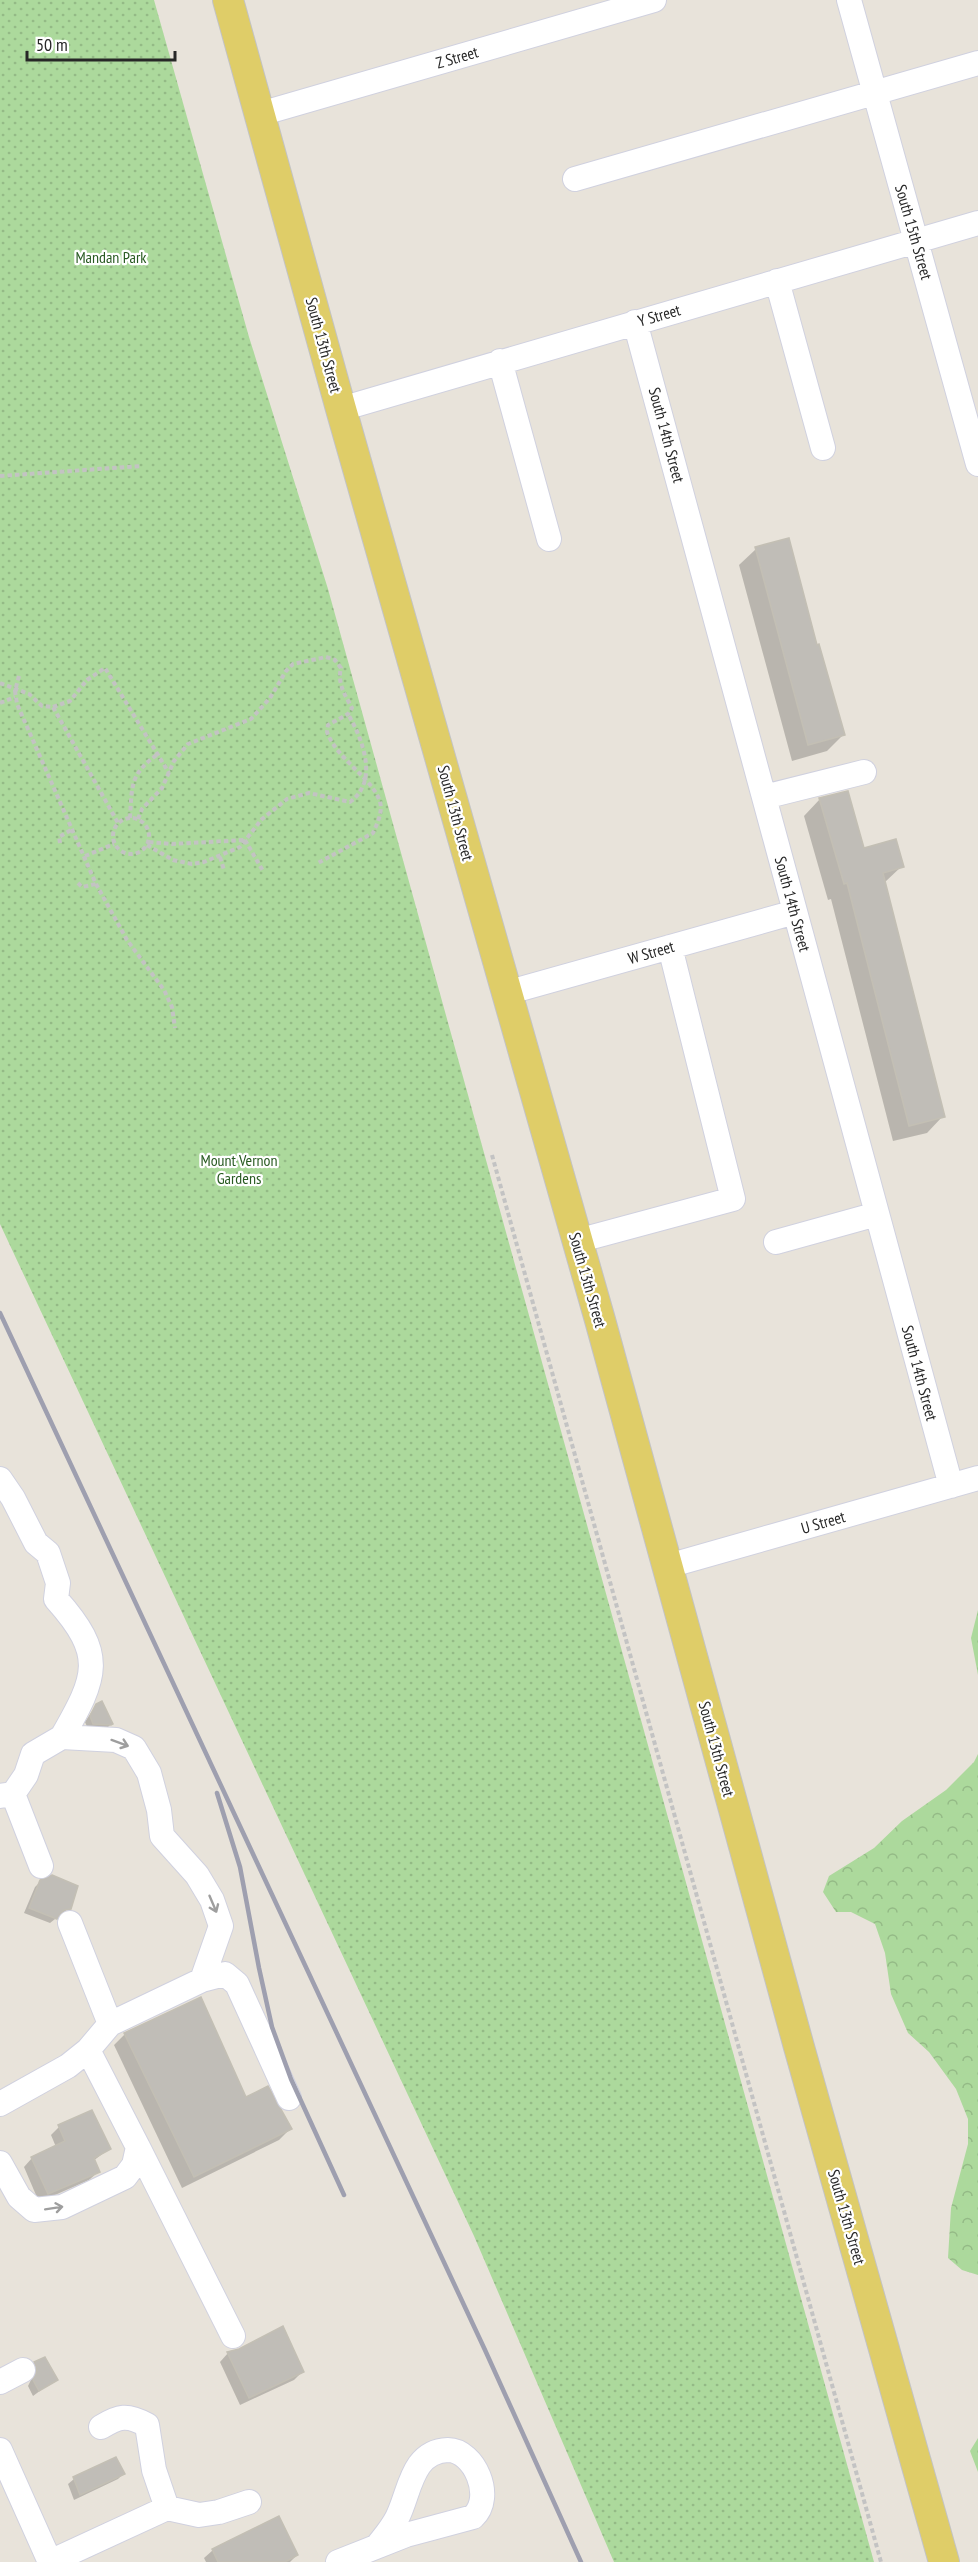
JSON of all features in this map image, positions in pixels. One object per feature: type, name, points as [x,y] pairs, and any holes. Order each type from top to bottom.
[{"type":"main road","name":"South 13th Street","points":[[228,0],[341,409],[578,1241],[799,2047],[944,2562]]},
{"type":"street","name":"Z Street","points":[[260,114],[654,0]]},
{"type":"street","name":"South 15th Street","points":[[849,0],[917,241],[967,382],[978,464]]},
{"type":"street","points":[[574,179],[978,63]]},
{"type":"street","name":"Y Street","points":[[341,409],[978,223]]},
{"type":"street","points":[[777,281],[823,448]]},
{"type":"street","name":"South 14th Street","points":[[635,322],[951,1486]]},
{"type":"street","points":[[500,361],[549,539]]},
{"type":"street","points":[[764,797],[864,772]]},
{"type":"street","name":"W Street","points":[[506,993],[795,912]]},
{"type":"street","points":[[578,1241],[733,1199],[670,947]]},
{"type":"street","points":[[776,1242],[877,1214]]},
{"type":"street","name":"U Street","points":[[668,1566],[978,1478]]},
{"type":"street","points":[[0,1479],[13,1498],[36,1543],[48,1553],[58,1583],[56,1599],[82,1630],[90,1652],[91,1678],[62,1737],[33,1754],[26,1775],[6,1795],[41,1866]]},
{"type":"street","points":[[62,1737],[116,1740],[134,1749],[149,1773],[159,1810],[162,1836],[197,1875],[212,1900],[221,1926],[202,1980]]},
{"type":"street","points":[[70,1923],[110,2024]]},
{"type":"street","points":[[0,2104],[68,2066],[88,2050],[110,2024],[202,1980],[225,1974],[237,1984],[289,2098]]},
{"type":"street","points":[[88,2050],[233,2336]]},
{"type":"street","points":[[0,2163],[19,2197],[33,2210],[62,2207],[125,2177],[134,2165],[138,2147]]},
{"type":"street","points":[[0,2382],[23,2370]]},
{"type":"street","points":[[100,2427],[116,2418],[134,2418],[147,2425],[154,2470],[166,2508]]},
{"type":"street","points":[[0,2450],[50,2562],[166,2508],[199,2515],[219,2512],[249,2502]]},
{"type":"street","points":[[338,2562],[378,2545],[473,2517],[480,2510],[483,2499],[482,2486],[476,2470],[466,2459],[450,2450],[433,2452],[417,2466],[397,2517],[378,2545]]},
{"type":"path","points":[[0,477],[141,466]]},
{"type":"path","points":[[138,819],[142,809],[162,788],[174,761],[188,744],[251,719],[270,698],[286,670],[293,663],[326,657],[335,660],[341,668],[339,676],[342,689],[352,708],[348,714],[328,725],[327,732],[341,756],[366,781],[380,803],[378,822],[373,833],[318,863]]},
{"type":"path","points":[[0,683],[15,691],[29,694],[42,706],[53,707],[70,701],[87,680],[105,668],[169,773]]},
{"type":"path","points":[[19,676],[15,698],[96,884],[127,940],[164,990],[172,1007],[175,1028]]},
{"type":"path","points":[[0,703],[15,698]]},
{"type":"path","points":[[53,707],[118,823]]},
{"type":"path","points":[[245,840],[148,844],[139,853],[132,855],[119,850],[114,844],[113,831],[118,823],[130,818],[138,819],[147,826],[148,844],[162,856],[183,863],[204,862],[240,847],[268,813],[286,799],[309,793],[350,802],[362,791],[367,770],[361,740],[348,714]]},
{"type":"path","points":[[130,818],[135,776],[140,767],[158,754]]},
{"type":"path","points":[[60,843],[59,837],[73,829]]},
{"type":"path","points":[[245,840],[263,871]]},
{"type":"path","points":[[85,856],[114,844]]},
{"type":"path","points":[[220,857],[224,870]]},
{"type":"path","points":[[78,883],[82,887],[96,884]]},
{"type":"path","points":[[492,1155],[880,2562]]},
{"type":"green space","name":"Mount Vernon Gardens","points":[[0,0],[154,0],[249,337],[328,589],[874,2562],[614,2562],[474,2236],[0,1224]]},
{"type":"green space","points":[[978,1610],[978,1675],[971,1638]]},
{"type":"green space","points":[[978,1754],[978,2275],[962,2270],[948,2258],[951,2208],[968,2144],[968,2119],[956,2089],[929,2052],[908,2033],[891,1994],[885,1953],[875,1924],[851,1912],[836,1912],[823,1892],[829,1876],[874,1848],[902,1821],[946,1790],[974,1762]]},
{"type":"green space","points":[[978,2438],[978,2472],[970,2451]]},
{"type":"building","points":[[789,538],[817,645],[819,644],[845,735],[808,745],[755,547]]},
{"type":"building","points":[[848,791],[864,848],[896,839],[904,867],[883,873],[945,1117],[909,1126],[847,883],[844,884],[819,798]]},
{"type":"building","points":[[102,1701],[113,1724],[111,1725],[93,1724],[90,1716],[96,1704]]},
{"type":"building","points":[[52,1875],[78,1886],[71,1909],[64,1910],[57,1919],[29,1908],[40,1880]]},
{"type":"building","points":[[201,1997],[246,2097],[268,2086],[292,2129],[194,2177],[124,2033]]},
{"type":"building","points":[[92,2110],[111,2149],[94,2158],[100,2172],[48,2194],[31,2157],[65,2141],[58,2125]]},
{"type":"building","points":[[283,2326],[304,2372],[249,2398],[227,2352],[239,2349]]},
{"type":"building","points":[[45,2357],[58,2380],[39,2391],[33,2380],[37,2371],[34,2362]]},
{"type":"building","points":[[116,2457],[125,2474],[80,2495],[73,2477]]},
{"type":"building","points":[[279,2516],[298,2555],[285,2562],[218,2562],[212,2549]]},
{"type":"railway","points":[[0,1313],[485,2350],[581,2562]]},
{"type":"railway","points":[[217,1793],[240,1867],[272,2027],[291,2079],[344,2195]]},
{"type":"park label","name":"Mandan Park","points":[[111,257]]}]
